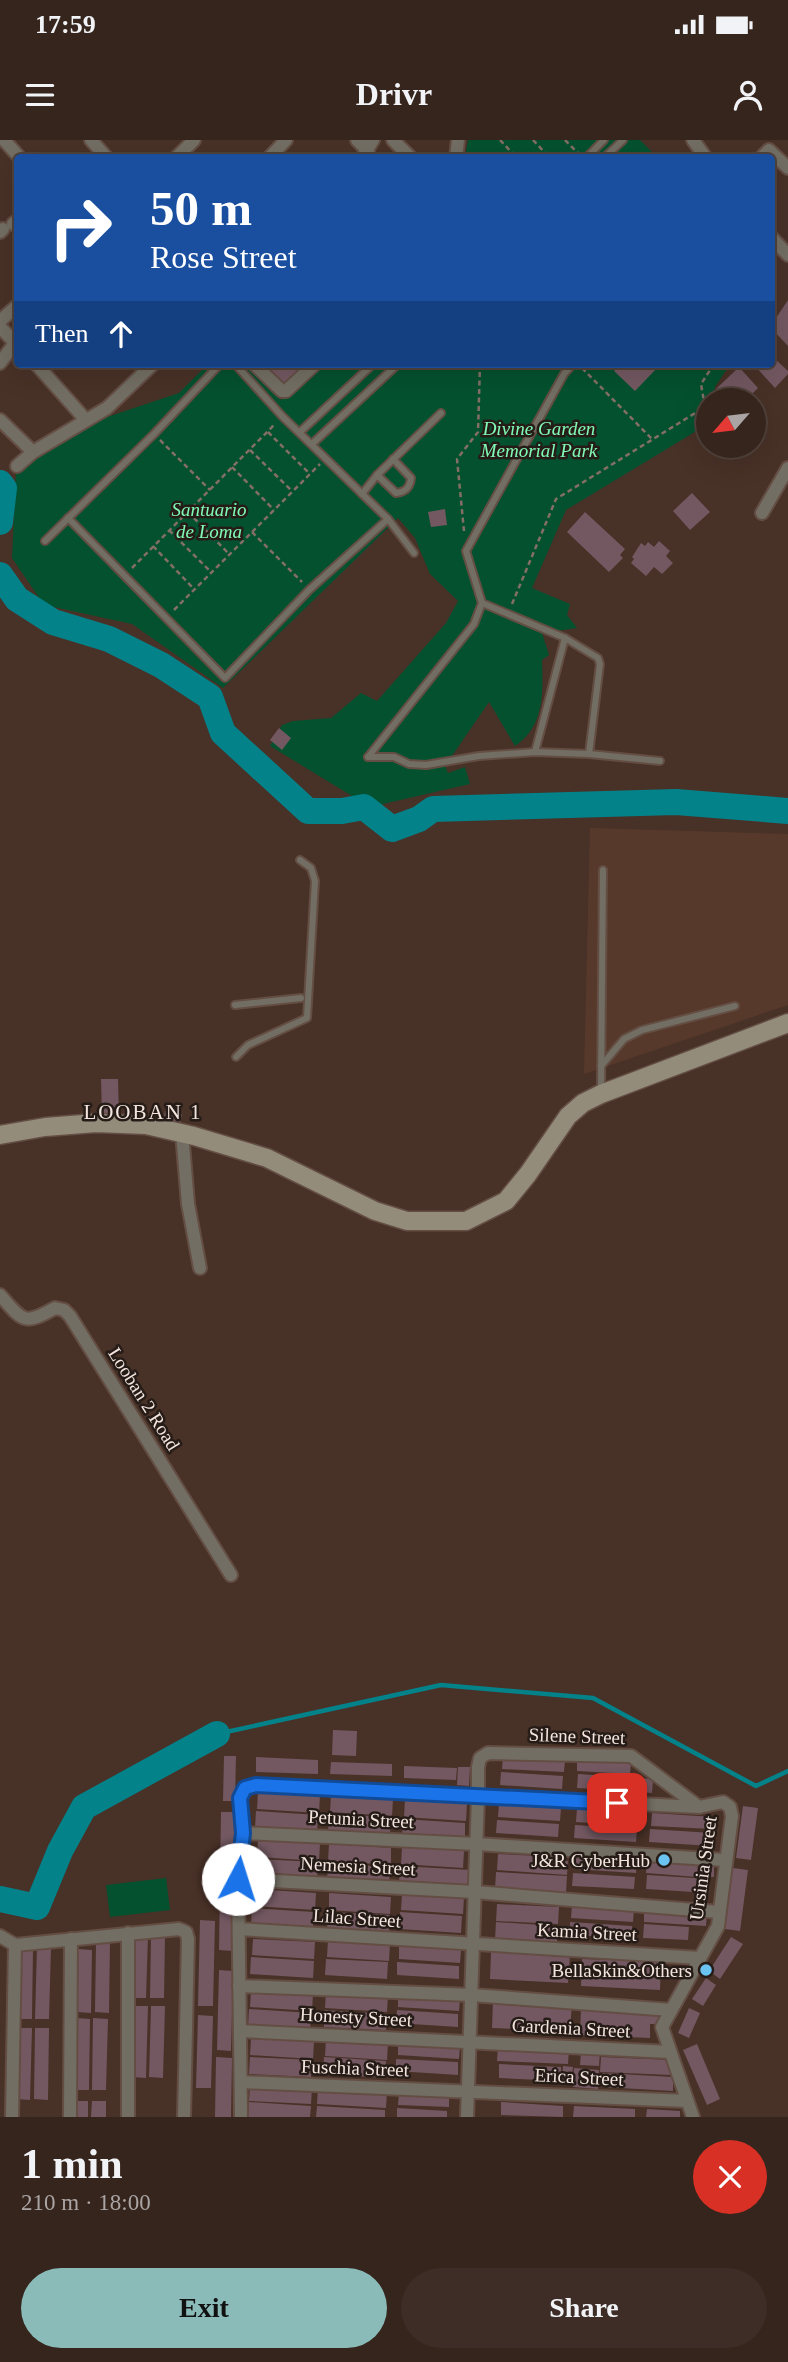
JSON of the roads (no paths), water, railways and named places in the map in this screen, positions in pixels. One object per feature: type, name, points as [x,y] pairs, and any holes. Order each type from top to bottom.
[{"type":"street","points":[[91,140],[103,154]]},
{"type":"street","points":[[180,154],[194,140]]},
{"type":"street","points":[[273,154],[286,140]]},
{"type":"street","points":[[357,140],[368,149]]},
{"type":"street","points":[[393,140],[407,154]]},
{"type":"street","points":[[775,156],[788,168]]},
{"type":"street","points":[[775,241],[788,255]]},
{"type":"street","points":[[0,321],[14,309]]},
{"type":"street","points":[[0,327],[14,342]]},
{"type":"street","points":[[0,363],[14,346]]},
{"type":"street","points":[[46,368],[85,419]]},
{"type":"street","points":[[17,466],[33,452],[107,408],[149,368]]},
{"type":"street","points":[[258,368],[277,388],[286,391],[311,368]]},
{"type":"street","points":[[0,419],[33,452]]},
{"type":"street","points":[[762,513],[788,468]]},
{"type":"street","points":[[0,1135],[96,1123],[146,1125],[267,1158],[375,1212],[407,1221],[466,1221],[506,1201],[568,1115],[583,1103],[788,1023]]},
{"type":"street","points":[[182,1133],[188,1204],[200,1268]]},
{"type":"street","name":"Looban 2 Road","points":[[0,1294],[22,1318],[28,1320],[55,1308],[64,1310],[70,1316],[231,1575]]},
{"type":"street","name":"Silene Street","points":[[478,1796],[480,1758],[488,1753],[631,1756],[699,1807]]},
{"type":"street","points":[[241,2117],[238,1879],[243,1833],[240,1798],[245,1788],[256,1785],[699,1807]]},
{"type":"street","points":[[467,2117],[478,1796]]},
{"type":"street","name":"Ursinia Street","points":[[693,2117],[662,2026],[718,1926],[724,1860],[732,1816],[730,1807],[723,1802],[699,1807]]},
{"type":"street","name":"Petunia Street","points":[[243,1833],[477,1844],[724,1860]]},
{"type":"street","name":"Nemesia Street","points":[[238,1879],[475,1892],[719,1912]]},
{"type":"street","points":[[0,1936],[15,1945],[179,1929],[186,1932],[184,2117]]},
{"type":"street","name":"Lilac Street","points":[[239,1929],[473,1945]]},
{"type":"street","points":[[128,1933],[128,2117]]},
{"type":"street","points":[[70,2117],[71,1939]]},
{"type":"street","points":[[12,2117],[15,1945]]},
{"type":"street","name":"Kamia Street","points":[[473,1945],[700,1958]]},
{"type":"street","points":[[239,1986],[471,1995],[671,2010]]},
{"type":"street","name":"Honesty Street","points":[[240,2031],[470,2042]]},
{"type":"street","name":"Gardenia Street","points":[[470,2042],[670,2052]]},
{"type":"street","name":"Fuschia Street","points":[[240,2082],[468,2092]]},
{"type":"street","name":"Erica Street","points":[[468,2092],[688,2101]]},
{"type":"lane","points":[[588,154],[604,140]]},
{"type":"lane","points":[[608,154],[623,140]]},
{"type":"lane","points":[[45,541],[154,434],[216,368]]},
{"type":"lane","points":[[239,368],[282,416],[388,519],[415,552]]},
{"type":"lane","points":[[300,432],[369,368]]},
{"type":"lane","points":[[312,444],[394,368]]},
{"type":"lane","points":[[571,368],[564,374],[466,551],[482,603],[474,624],[368,757],[394,757],[410,764],[426,765],[479,756],[535,752],[660,761]]},
{"type":"lane","points":[[362,495],[377,475],[441,413]]},
{"type":"lane","points":[[377,475],[396,494],[410,486],[411,478],[393,459]]},
{"type":"lane","points":[[68,517],[225,678],[309,590],[388,519]]},
{"type":"lane","points":[[482,603],[565,638],[594,654],[600,664],[589,754]]},
{"type":"lane","points":[[535,752],[565,638]]},
{"type":"lane","points":[[236,1057],[248,1045],[307,1018],[315,881],[311,868],[300,860]]},
{"type":"lane","points":[[601,1094],[603,870]]},
{"type":"lane","points":[[235,1005],[302,998]]},
{"type":"lane","points":[[601,1066],[624,1039],[642,1030],[735,1006]]},
{"type":"waterway","points":[[0,483],[4,488],[0,522]]},
{"type":"waterway","points":[[0,575],[17,599],[53,622],[109,639],[161,665],[210,697],[223,733],[308,811],[342,811],[364,807],[392,829],[419,819],[433,809],[676,802],[788,811]]},
{"type":"waterway","points":[[217,1734],[441,1685],[593,1698],[756,1786],[788,1771]]},
{"type":"waterway","points":[[0,1899],[37,1907],[60,1851],[84,1807],[217,1734]]},
{"type":"place","name":"J&R CyberHub","points":[[664,1860]]},
{"type":"place","name":"BellaSkin&Others","points":[[706,1970]]},
{"type":"district","name":"LOOBAN 1","points":[[143,1112]]},
{"type":"park label","name":"Divine Garden Memorial Park","points":[[539,439]]},
{"type":"park label","name":"Santuario de Loma","points":[[209,520]]}]
